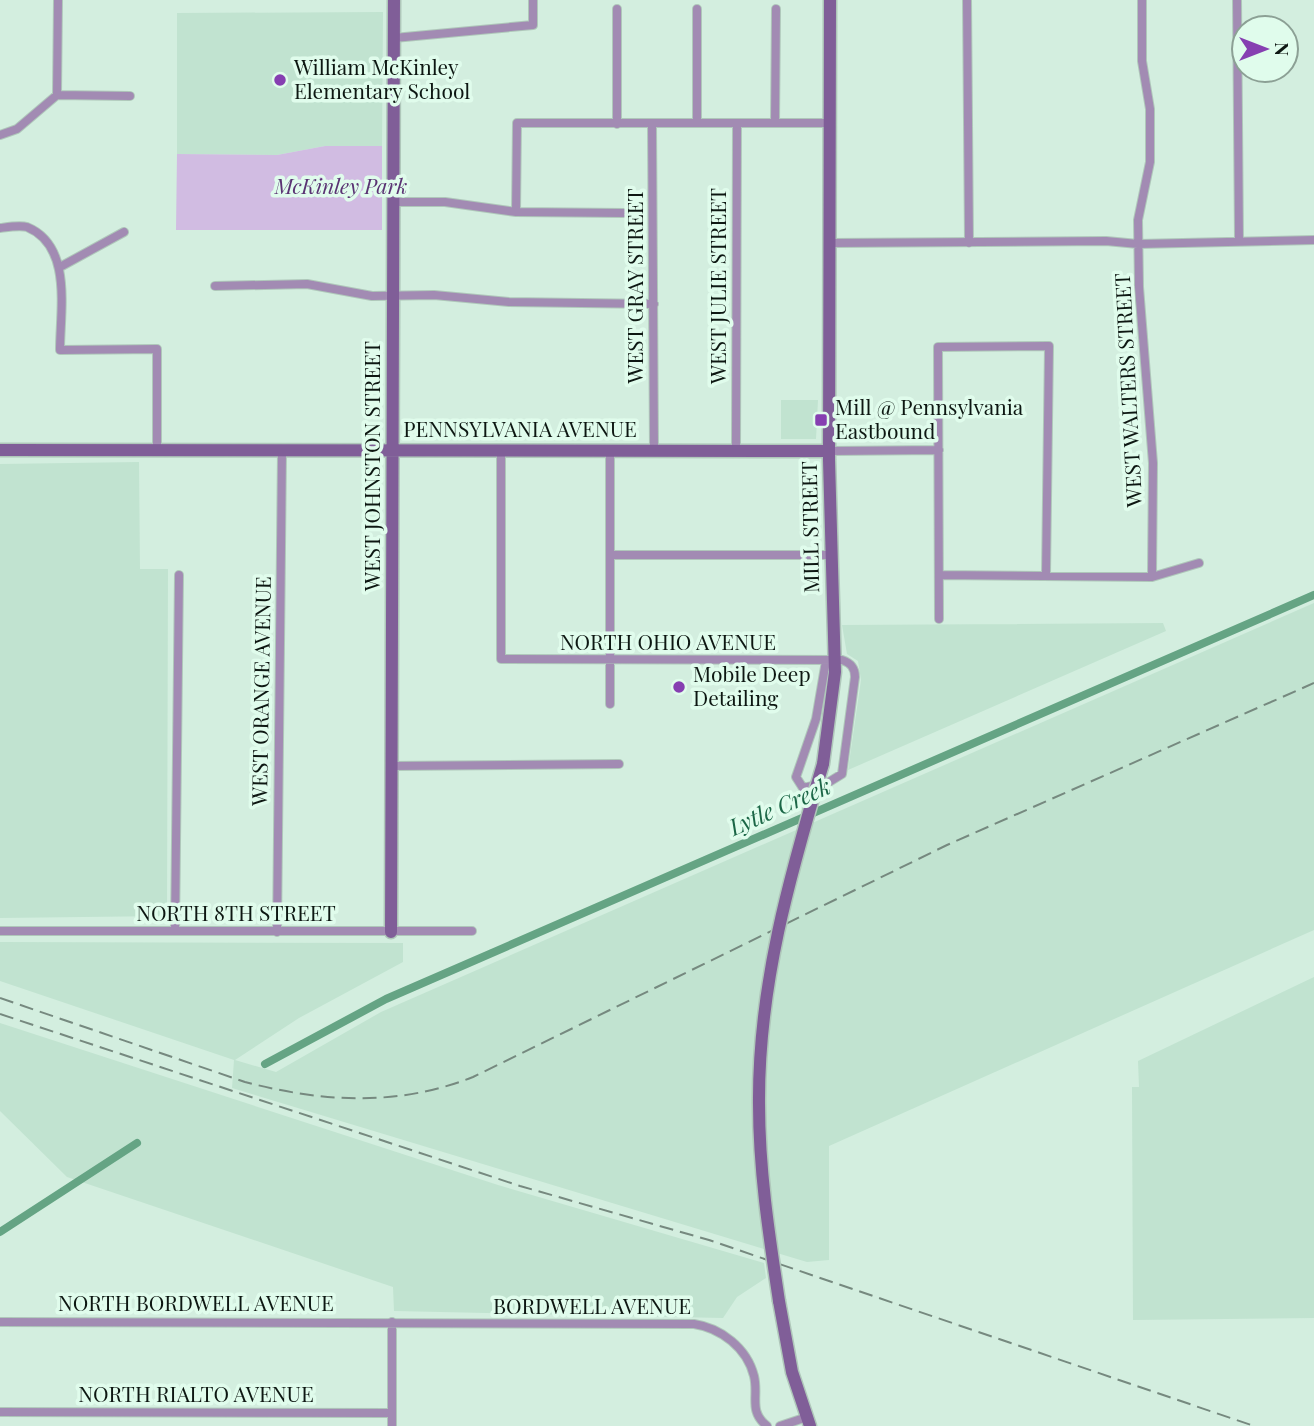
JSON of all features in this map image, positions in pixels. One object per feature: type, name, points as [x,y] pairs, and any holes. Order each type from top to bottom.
[{"type":"street","points":[[57,95],[58,0]]},
{"type":"street","name":"WEST JOHNSTON STREET","points":[[391,932],[394,0]]},
{"type":"street","points":[[394,38],[533,25],[533,0]]},
{"type":"street","name":"MILL STREET","points":[[811,1423],[791,1356],[779,1301],[761,1161],[761,1046],[777,929],[823,764],[830,661],[830,0]]},
{"type":"street","points":[[967,0],[969,243]]},
{"type":"street","name":"WEST WALTERS STREET","points":[[1142,0],[1142,61],[1150,109],[1150,162],[1140,206],[1138,244],[1153,463],[1152,577]]},
{"type":"street","points":[[1237,0],[1239,241]]},
{"type":"street","points":[[617,9],[617,124]]},
{"type":"street","points":[[697,9],[697,123]]},
{"type":"street","points":[[775,123],[776,9]]},
{"type":"street","points":[[0,135],[17,129],[57,95],[130,96]]},
{"type":"street","points":[[516,212],[517,123],[830,123]]},
{"type":"street","name":"WEST GRAY STREET","points":[[652,123],[654,450]]},
{"type":"street","name":"WEST JULIE STREET","points":[[736,450],[737,123]]},
{"type":"street","points":[[393,202],[445,202],[516,212],[624,213]]},
{"type":"street","points":[[0,228],[26,226],[48,242],[60,267],[60,350],[157,349],[157,451]]},
{"type":"street","points":[[60,267],[124,232]]},
{"type":"street","points":[[830,243],[1138,244],[1314,240]]},
{"type":"street","points":[[215,286],[307,284],[358,295],[434,295],[509,302],[654,304]]},
{"type":"street","points":[[939,619],[938,347],[1049,346],[1046,575]]},
{"type":"street","name":"PENNSYLVANIA AVENUE","points":[[0,450],[829,451]]},
{"type":"street","name":"WEST ORANGE AVENUE","points":[[277,932],[282,450]]},
{"type":"street","name":"NORTH OHIO AVENUE","points":[[501,450],[501,659],[830,661]]},
{"type":"street","points":[[610,450],[610,704]]},
{"type":"street","points":[[829,451],[939,450]]},
{"type":"street","points":[[610,555],[830,555]]},
{"type":"street","points":[[939,575],[1152,577],[1199,563]]},
{"type":"street","points":[[175,932],[179,575]]},
{"type":"street","points":[[830,661],[846,662],[855,671],[842,774],[829,782],[803,788],[796,777],[816,719],[830,661]]},
{"type":"street","points":[[391,766],[619,764]]},
{"type":"street","name":"NORTH 8TH STREET","points":[[0,931],[472,931]]},
{"type":"street","name":"NORTH BORDWELL AVENUE","points":[[0,1322],[392,1322]]},
{"type":"street","points":[[392,1322],[393,1426]]},
{"type":"street","name":"BORDWELL AVENUE","points":[[392,1322],[707,1326],[721,1332],[746,1356],[754,1374],[754,1407],[758,1419],[767,1426]]},
{"type":"street","name":"NORTH RIALTO AVENUE","points":[[0,1412],[392,1412]]},
{"type":"street","points":[[780,1426],[811,1423]]},
{"type":"shaded area","name":"William McKinley Elementary School","points":[[383,12],[382,146],[325,146],[277,155],[177,154],[177,13]]},
{"type":"shaded area","points":[[781,400],[818,400],[816,439],[781,439]]},
{"type":"shaded area","points":[[139,462],[140,569],[168,569],[167,916],[0,918],[0,464]]},
{"type":"shaded area","points":[[1314,603],[1314,930],[829,1146],[829,1260],[807,1262],[232,1088],[234,1060],[0,981],[0,942],[403,943],[403,962],[299,1018],[235,1060],[276,1072],[381,1012]]},
{"type":"shaded area","points":[[1163,623],[1166,631],[848,770],[861,680],[858,661],[847,654],[842,625]]},
{"type":"shaded area","points":[[1314,977],[1314,1318],[1133,1320],[1132,1087],[1139,1087],[1138,1061]]},
{"type":"shaded area","points":[[0,1023],[498,1185],[764,1263],[766,1278],[737,1297],[723,1318],[394,1311],[393,1287],[67,1177],[0,1111]]},
{"type":"green space","name":"McKinley Park","points":[[325,146],[382,146],[382,230],[176,230],[177,154],[277,155]]},
{"type":"waterway","name":"Lytle Creek","points":[[265,1064],[386,999],[1314,595]]},
{"type":"waterway","name":"Lytle Creek","points":[[0,1232],[137,1143]]},
{"type":"railway","points":[[0,998],[245,1082],[274,1089],[359,1098],[388,1097],[445,1087],[473,1077],[947,845],[1314,683]]},
{"type":"railway","points":[[0,1014],[520,1186],[709,1240],[1254,1426]]},
{"type":"place","name":"William McKinley Elementary School","points":[[280,80]]},
{"type":"place","name":"Mill @ Pennsylvania Eastbound","points":[[821,420]]},
{"type":"place","name":"Mobile Deep Detailing","points":[[679,687]]}]
